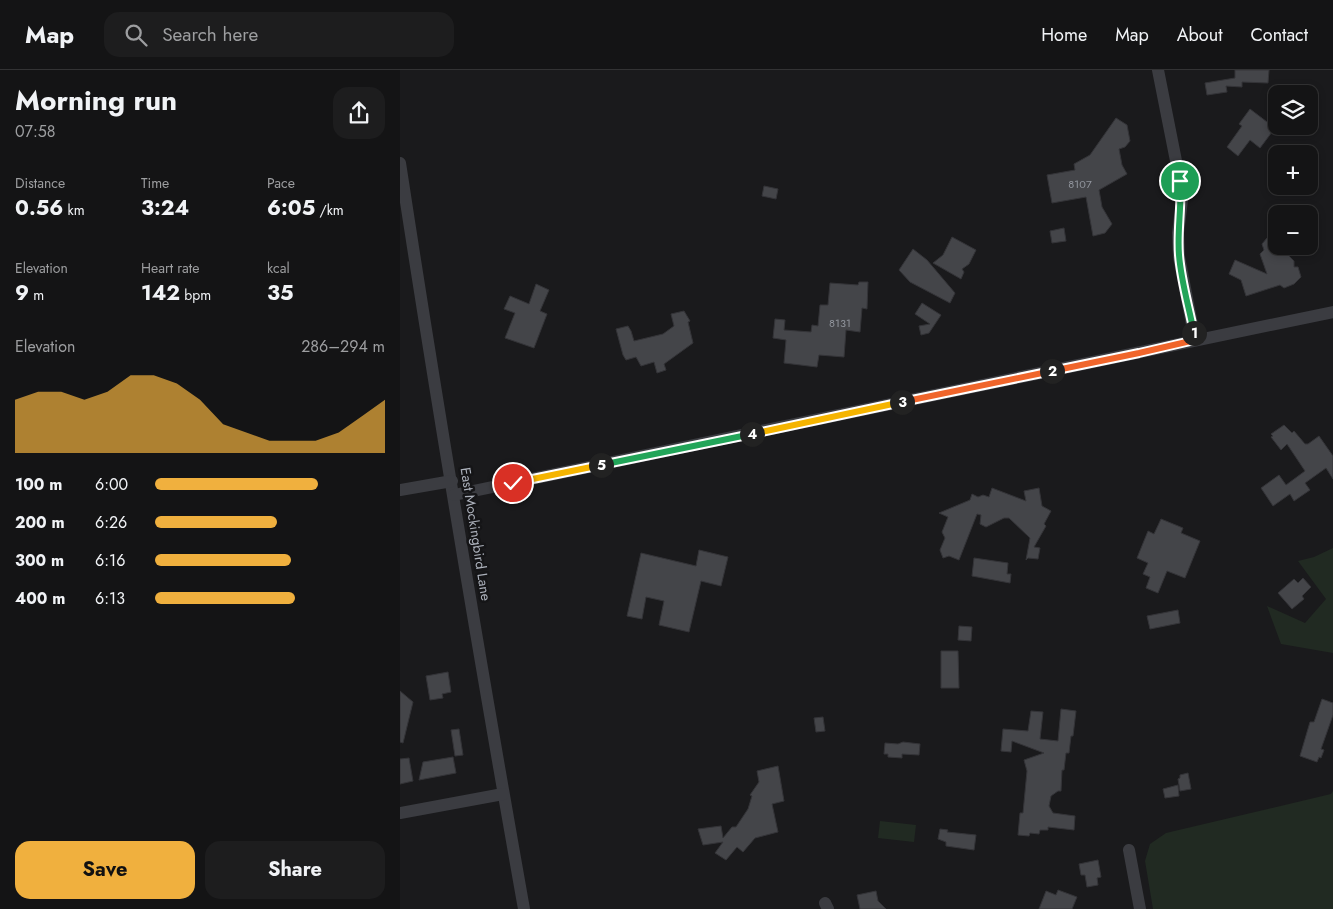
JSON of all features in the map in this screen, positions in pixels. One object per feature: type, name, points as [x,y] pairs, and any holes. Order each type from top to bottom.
[{"type":"street","points":[[1158,70],[1180,181],[1182,200],[1178,233],[1179,257],[1195,340]]},
{"type":"street","name":"East Mockingbird Lane","points":[[400,163],[503,794],[524,909]]},
{"type":"street","points":[[454,495],[1333,312]]},
{"type":"street","points":[[400,490],[452,481]]},
{"type":"street","points":[[400,813],[503,794]]},
{"type":"street","points":[[1129,850],[1140,909]]},
{"type":"shaded area","points":[[1333,548],[1333,653],[1281,644],[1267,606],[1305,623],[1326,599],[1298,561],[1314,557]]},
{"type":"shaded area","points":[[1333,791],[1333,909],[1153,909],[1145,861],[1150,844],[1166,833],[1331,794]]},
{"type":"shaded area","points":[[880,821],[916,825],[914,842],[878,838]]},
{"type":"building","points":[[1235,70],[1269,70],[1268,83],[1242,82],[1242,87],[1226,86],[1227,92],[1207,95],[1205,83],[1235,78]]},
{"type":"building","points":[[1250,109],[1268,123],[1268,135],[1270,135],[1260,148],[1250,140],[1238,156],[1227,147],[1242,126],[1239,124]]},
{"type":"building","points":[[1116,118],[1127,125],[1130,141],[1125,147],[1119,149],[1122,165],[1127,174],[1099,190],[1102,207],[1112,224],[1105,233],[1093,236],[1086,197],[1052,203],[1047,175],[1075,170],[1074,164],[1090,155]]},
{"type":"building","points":[[764,186],[778,189],[776,199],[762,196]]},
{"type":"building","points":[[1064,228],[1066,241],[1052,243],[1050,231]]},
{"type":"building","points":[[952,237],[976,250],[969,264],[962,269],[964,272],[961,279],[933,263],[943,255]]},
{"type":"building","points":[[1268,238],[1268,255],[1290,255],[1294,261],[1294,267],[1298,267],[1301,277],[1294,284],[1284,288],[1280,285],[1246,296],[1241,280],[1229,274],[1235,260],[1267,274],[1260,254],[1264,250],[1262,244]]},
{"type":"building","points":[[913,249],[927,260],[955,293],[950,303],[910,282],[899,270]]},
{"type":"building","points":[[859,282],[868,282],[867,309],[862,308],[860,332],[846,330],[844,357],[819,355],[817,367],[784,363],[786,340],[773,338],[775,319],[785,320],[784,330],[811,332],[812,325],[818,326],[820,305],[828,305],[830,283],[858,285]]},
{"type":"building","points":[[536,284],[549,290],[540,311],[547,314],[534,348],[505,338],[515,313],[504,309],[510,296],[529,304]]},
{"type":"building","points":[[922,303],[941,315],[929,333],[921,335],[919,326],[930,324],[915,314]]},
{"type":"building","points":[[684,311],[690,321],[688,322],[693,343],[664,364],[666,370],[657,373],[654,362],[641,366],[636,357],[626,360],[616,329],[628,326],[634,341],[663,334],[674,326],[671,314]]},
{"type":"building","points":[[1284,425],[1292,433],[1294,431],[1305,444],[1319,436],[1333,456],[1333,479],[1326,468],[1305,483],[1310,490],[1294,501],[1290,494],[1273,506],[1261,488],[1279,475],[1286,485],[1305,471],[1287,444],[1281,450],[1271,437],[1273,436],[1271,434]]},
{"type":"building","points":[[992,488],[1026,501],[1024,491],[1039,488],[1042,506],[1051,511],[1044,524],[1046,526],[1034,547],[1040,548],[1038,559],[1028,558],[1026,560],[1030,538],[1009,518],[1004,518],[986,527],[980,524],[981,515],[977,514],[959,560],[949,556],[943,558],[940,550],[945,538],[942,532],[948,517],[939,513],[970,500],[972,494],[978,497],[983,495],[989,497]]},
{"type":"building","points":[[1161,519],[1183,528],[1181,533],[1200,541],[1185,578],[1167,571],[1158,593],[1146,588],[1150,577],[1143,574],[1148,563],[1137,558],[1148,531],[1154,534]]},
{"type":"building","points":[[699,550],[728,557],[721,586],[701,581],[689,632],[659,625],[664,601],[646,597],[642,619],[627,616],[641,553],[696,566]]},
{"type":"building","points":[[974,558],[1008,563],[1007,574],[1011,574],[1010,583],[972,576]]},
{"type":"building","points":[[1303,578],[1311,587],[1302,596],[1304,599],[1292,609],[1278,593],[1294,579],[1298,583]]},
{"type":"building","points":[[1178,610],[1180,623],[1150,629],[1147,616]]},
{"type":"building","points":[[959,626],[972,627],[971,641],[958,640]]},
{"type":"building","points":[[941,651],[958,651],[959,688],[941,688]]},
{"type":"building","points":[[448,672],[451,692],[442,694],[443,698],[430,700],[426,676]]},
{"type":"building","points":[[400,691],[413,702],[403,743],[400,742]]},
{"type":"building","points":[[1322,699],[1333,703],[1333,715],[1321,749],[1324,750],[1317,762],[1300,756],[1310,722],[1314,722]]},
{"type":"building","points":[[1061,709],[1076,711],[1073,736],[1071,736],[1069,753],[1066,753],[1064,770],[1062,770],[1061,791],[1051,796],[1049,806],[1053,813],[1075,816],[1074,830],[1048,827],[1048,830],[1040,830],[1039,834],[1030,833],[1029,836],[1018,835],[1020,813],[1023,813],[1027,771],[1024,760],[1044,753],[1012,741],[1011,752],[1001,751],[1003,729],[1028,731],[1031,711],[1043,712],[1040,739],[1058,741]]},
{"type":"building","points":[[823,717],[825,731],[816,732],[814,718]]},
{"type":"building","points":[[459,729],[463,755],[455,756],[451,730]]},
{"type":"building","points":[[903,742],[920,744],[919,755],[902,754],[902,758],[888,757],[888,754],[884,754],[885,743],[898,744]]},
{"type":"building","points":[[453,757],[456,773],[419,780],[423,762]]},
{"type":"building","points":[[409,758],[413,781],[400,784],[400,759]]},
{"type":"building","points":[[778,766],[784,801],[772,804],[778,832],[755,838],[743,852],[737,847],[726,860],[715,853],[723,842],[703,845],[698,829],[721,826],[723,838],[732,827],[736,827],[748,809],[752,796],[750,795],[759,782],[757,771]]},
{"type":"building","points":[[1188,773],[1191,789],[1180,791],[1178,779],[1180,775]]},
{"type":"building","points":[[1178,785],[1179,796],[1165,798],[1163,789]]},
{"type":"building","points":[[940,829],[948,830],[947,832],[976,835],[974,850],[946,846],[946,842],[938,839]]},
{"type":"building","points":[[1098,860],[1101,877],[1097,878],[1098,885],[1087,887],[1085,875],[1081,875],[1079,864]]},
{"type":"building","points":[[1058,890],[1077,897],[1072,909],[1039,909],[1046,891],[1056,895]]},
{"type":"building","points":[[876,891],[878,901],[886,909],[860,909],[857,895]]},
{"type":"route","points":[[513,483],[1195,340],[1179,257],[1178,233],[1182,200],[1180,181]]}]
